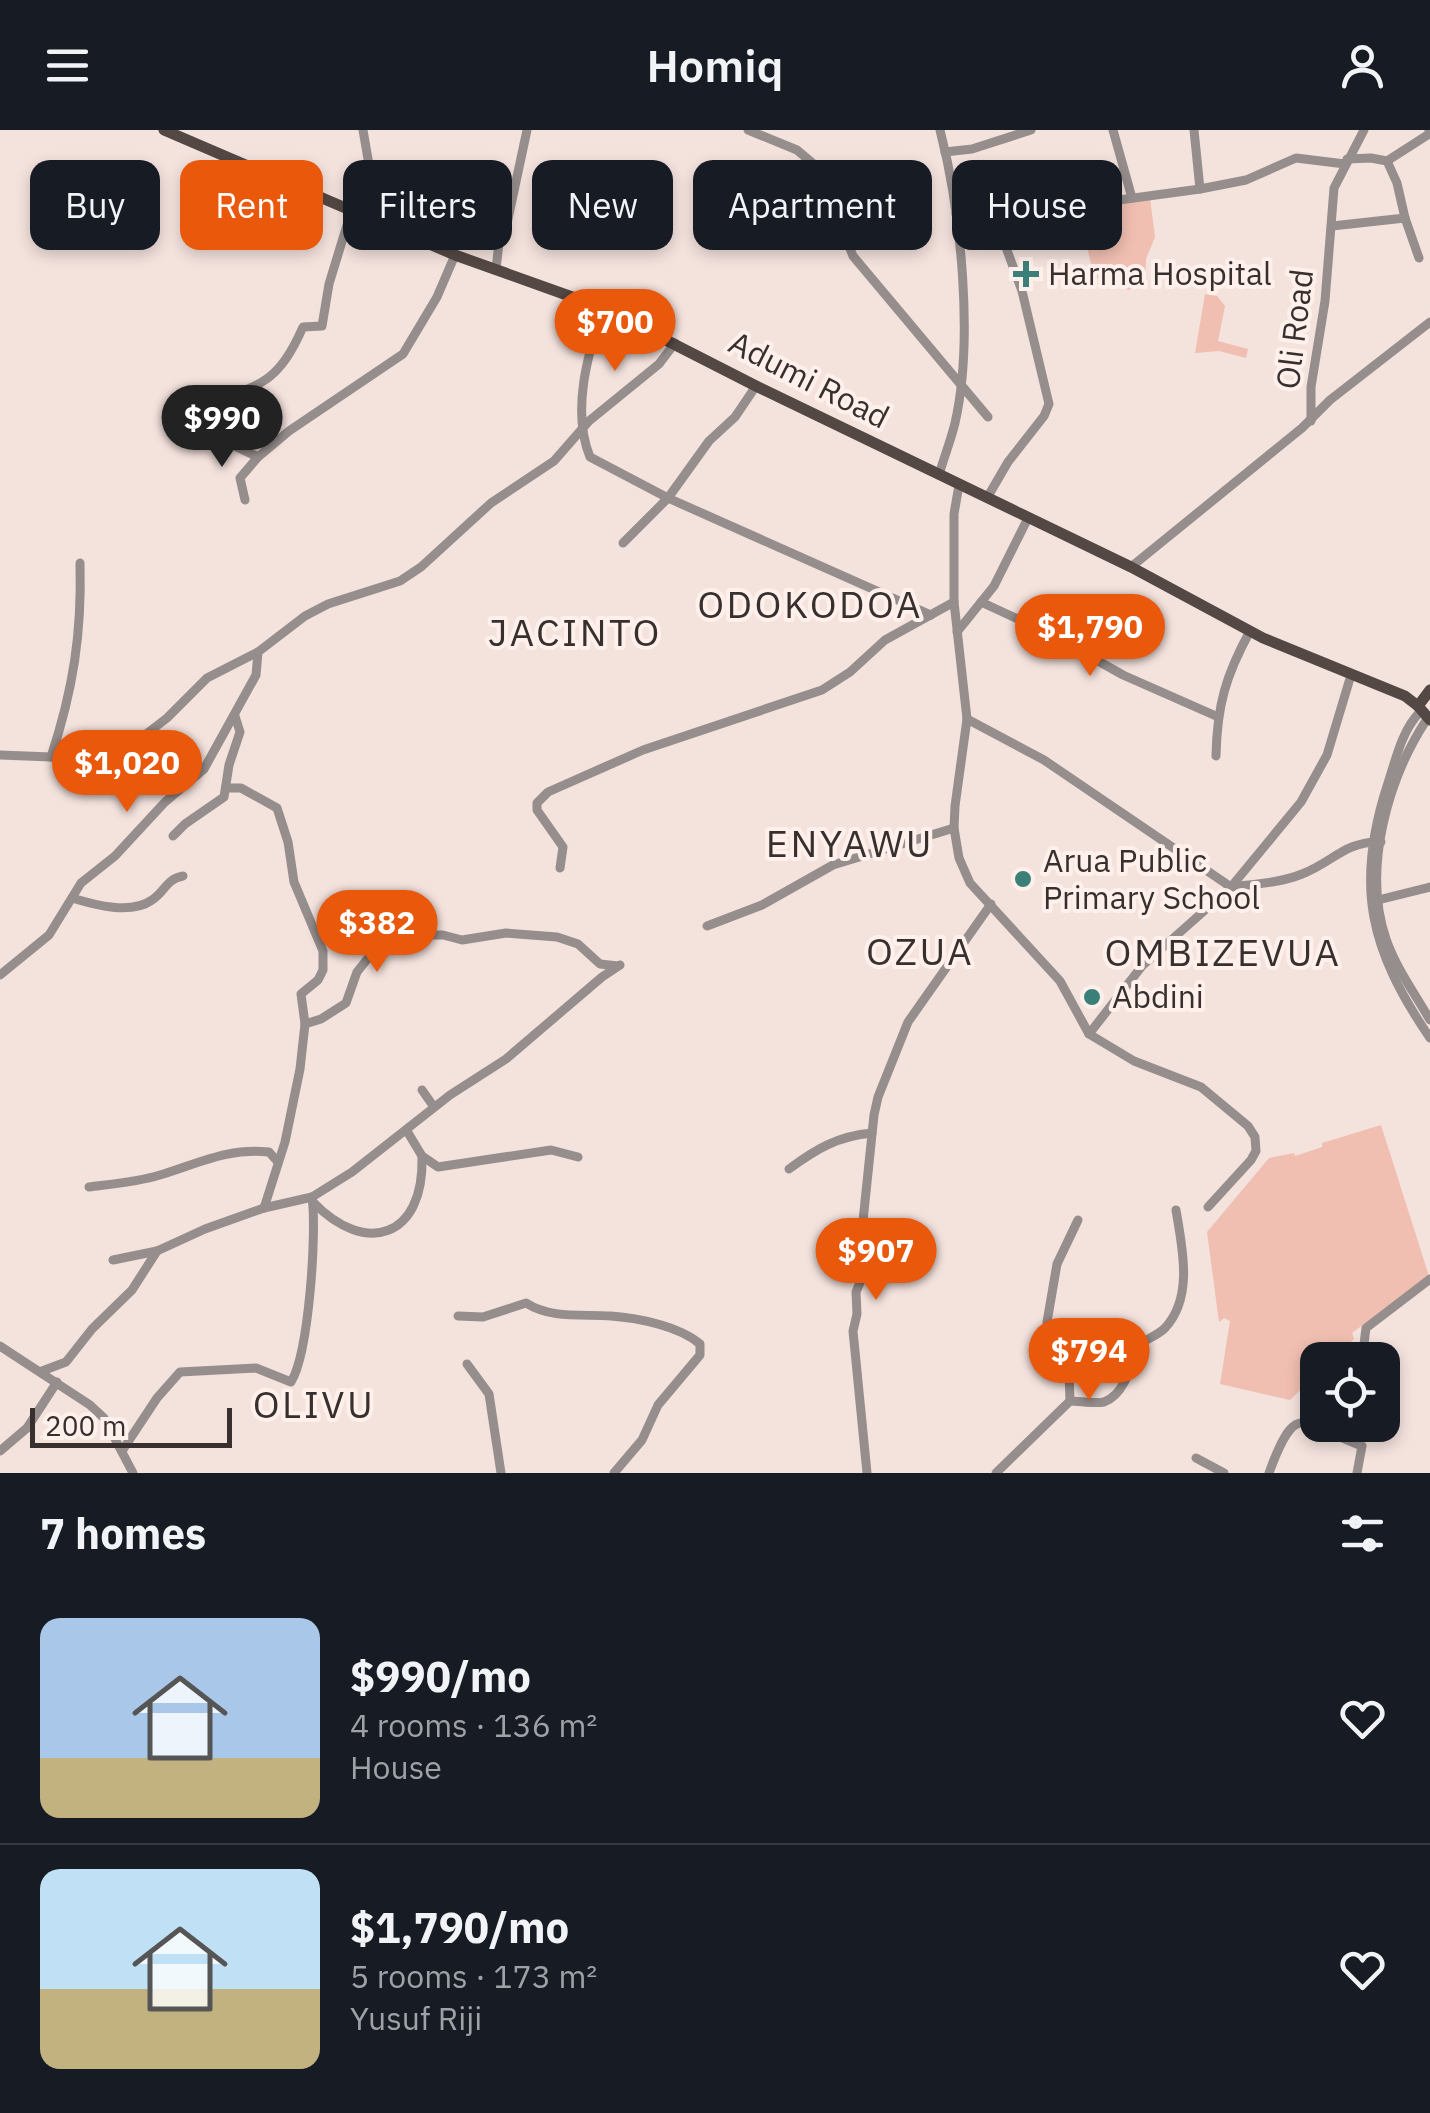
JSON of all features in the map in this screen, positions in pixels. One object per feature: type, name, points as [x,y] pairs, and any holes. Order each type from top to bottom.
[{"type":"main road","name":"Adumi Road","points":[[164,130],[343,208]]},
{"type":"main road","name":"Adumi Road","points":[[441,250],[604,308],[1131,567],[1250,631],[1425,708]]},
{"type":"street","points":[[363,130],[368,160]]},
{"type":"street","points":[[496,269],[527,130]]},
{"type":"street","points":[[748,130],[797,150],[817,168],[853,256],[988,417]]},
{"type":"street","points":[[940,130],[952,191]]},
{"type":"street","points":[[945,152],[972,149],[1032,130]]},
{"type":"street","points":[[1113,130],[1132,198]]},
{"type":"street","points":[[1194,130],[1200,189]]},
{"type":"street","name":"Oli Road","points":[[1310,421],[1334,188],[1364,130]]},
{"type":"street","points":[[1122,199],[1246,180],[1296,158],[1387,161],[1429,130]]},
{"type":"street","points":[[1387,161],[1418,258]]},
{"type":"street","points":[[1332,226],[1406,218]]},
{"type":"street","points":[[258,457],[217,436],[206,422],[205,403],[239,393],[271,377],[286,362],[302,327],[322,326],[328,284],[343,237]]},
{"type":"street","points":[[939,474],[956,421],[960,386],[963,333],[958,250]]},
{"type":"street","points":[[987,498],[1049,404],[1022,291],[1007,250]]},
{"type":"street","points":[[244,500],[240,478],[258,457],[302,421],[403,354],[455,256]]},
{"type":"street","points":[[604,308],[589,352],[583,429],[590,457],[668,498],[931,615]]},
{"type":"street","points":[[1131,567],[1310,421],[1330,400],[1430,322]]},
{"type":"street","points":[[0,755],[50,756],[91,767],[118,755],[138,742],[207,678],[258,652],[317,609],[400,581],[421,567],[491,503],[554,461],[583,429],[659,364],[675,343]]},
{"type":"street","points":[[623,543],[668,498],[709,441],[736,417],[756,386]]},
{"type":"street","points":[[959,485],[954,514],[954,602],[967,719],[954,828],[959,858],[970,883],[1060,981],[1089,1034],[1134,1060],[1201,1087],[1248,1126],[1255,1137],[1256,1150],[1208,1207]]},
{"type":"street","points":[[957,632],[1007,565],[1028,518]]},
{"type":"street","points":[[50,756],[72,688],[79,647],[80,563]]},
{"type":"street","points":[[560,868],[562,847],[537,810],[537,803],[548,792],[643,750],[822,690],[850,672],[884,640],[954,602]]},
{"type":"street","points":[[981,602],[1050,634],[1123,676],[1216,716]]},
{"type":"street","points":[[1216,756],[1216,716],[1229,670],[1250,631]]},
{"type":"street","points":[[0,975],[48,935],[98,867],[115,856],[165,802],[204,769],[256,675],[258,652]]},
{"type":"street","points":[[1089,1034],[1142,966],[1231,886],[1301,802],[1327,754],[1350,675]]},
{"type":"street","points":[[1425,708],[1370,866],[1374,929],[1387,964],[1430,1038]]},
{"type":"street","points":[[173,836],[220,802],[240,732],[235,716]]},
{"type":"street","points":[[967,719],[1044,760],[1231,886],[1298,876],[1348,846],[1378,841]]},
{"type":"street","points":[[226,788],[240,788],[277,808],[288,842],[294,882],[321,940],[322,970],[318,980],[301,994],[305,1024],[300,1069],[285,1142],[264,1208]]},
{"type":"street","points":[[708,926],[762,905],[833,866],[954,828]]},
{"type":"street","points":[[1378,841],[1378,900],[1387,941],[1430,1020]]},
{"type":"street","points":[[72,898],[98,905],[138,905],[156,897],[165,884],[183,876]]},
{"type":"street","points":[[1378,900],[1430,887]]},
{"type":"street","points":[[867,1473],[853,1331],[856,1292],[864,1273],[862,1240],[878,1098],[902,1032],[990,904]]},
{"type":"street","points":[[113,1260],[157,1251],[264,1208],[312,1199],[506,1058],[620,965],[600,964],[578,944],[556,936],[506,934],[462,940],[443,935],[413,936],[373,952],[357,972],[346,1003],[305,1024]]},
{"type":"street","points":[[422,1090],[434,1107]]},
{"type":"street","points":[[407,1131],[429,1164],[448,1167],[551,1150],[578,1157]]},
{"type":"street","points":[[789,1169],[826,1143],[872,1133]]},
{"type":"street","points":[[90,1188],[137,1181],[205,1158],[246,1150],[269,1152],[278,1162]]},
{"type":"street","points":[[312,1199],[338,1224],[352,1230],[381,1233],[393,1229],[414,1208],[421,1190],[422,1156]]},
{"type":"street","points":[[122,1451],[156,1398],[180,1372],[256,1368],[291,1382],[297,1371],[308,1307],[312,1199]]},
{"type":"street","points":[[996,1473],[1070,1401],[1104,1402],[1117,1392],[1138,1345],[1162,1331],[1172,1319],[1184,1282],[1176,1210]]},
{"type":"street","points":[[1070,1401],[1069,1372],[1051,1341],[1048,1322],[1057,1264],[1078,1220]]},
{"type":"street","points":[[42,1371],[66,1362],[132,1290],[157,1251]]},
{"type":"street","points":[[1364,1342],[1366,1328],[1430,1279]]},
{"type":"street","points":[[458,1316],[483,1317],[526,1302],[546,1312],[610,1316],[650,1324],[687,1335],[700,1344],[700,1355],[658,1406],[642,1440],[614,1473]]},
{"type":"street","points":[[0,1346],[42,1371],[104,1418],[133,1473]]},
{"type":"street","points":[[467,1364],[489,1394],[501,1473]]},
{"type":"street","points":[[0,1451],[27,1428],[57,1382]]},
{"type":"street","points":[[1269,1473],[1282,1439],[1292,1425],[1300,1423]]},
{"type":"street","points":[[1356,1442],[1362,1446],[1356,1473]]},
{"type":"street","points":[[1196,1458],[1224,1473]]},
{"type":"shaded area","points":[[1150,198],[1155,237],[1146,259],[1145,282],[1128,290],[1094,277],[1088,250],[1122,250],[1122,203]]},
{"type":"shaded area","points":[[1205,294],[1217,296],[1225,306],[1218,341],[1248,349],[1246,358],[1219,351],[1195,353]]},
{"type":"shaded area","points":[[1381,1125],[1429,1276],[1352,1333],[1351,1342],[1300,1342],[1300,1390],[1290,1400],[1220,1384],[1230,1321],[1224,1318],[1219,1322],[1207,1232],[1269,1158],[1294,1153],[1295,1156],[1322,1147],[1322,1143]]},
{"type":"place","name":"Harma Hospital","points":[[1026,274]]},
{"type":"place","name":"Arua Public Primary School","points":[[1023,879]]},
{"type":"place","name":"Abdini","points":[[1092,997]]},
{"type":"district","name":"ODOKODOA","points":[[810,605]]},
{"type":"district","name":"JACINTO","points":[[575,633]]},
{"type":"district","name":"ENYAWU","points":[[850,844]]},
{"type":"district","name":"OZUA","points":[[920,952]]},
{"type":"district","name":"OMBIZEVUA","points":[[1223,953]]},
{"type":"district","name":"OLIVU","points":[[314,1405]]}]
